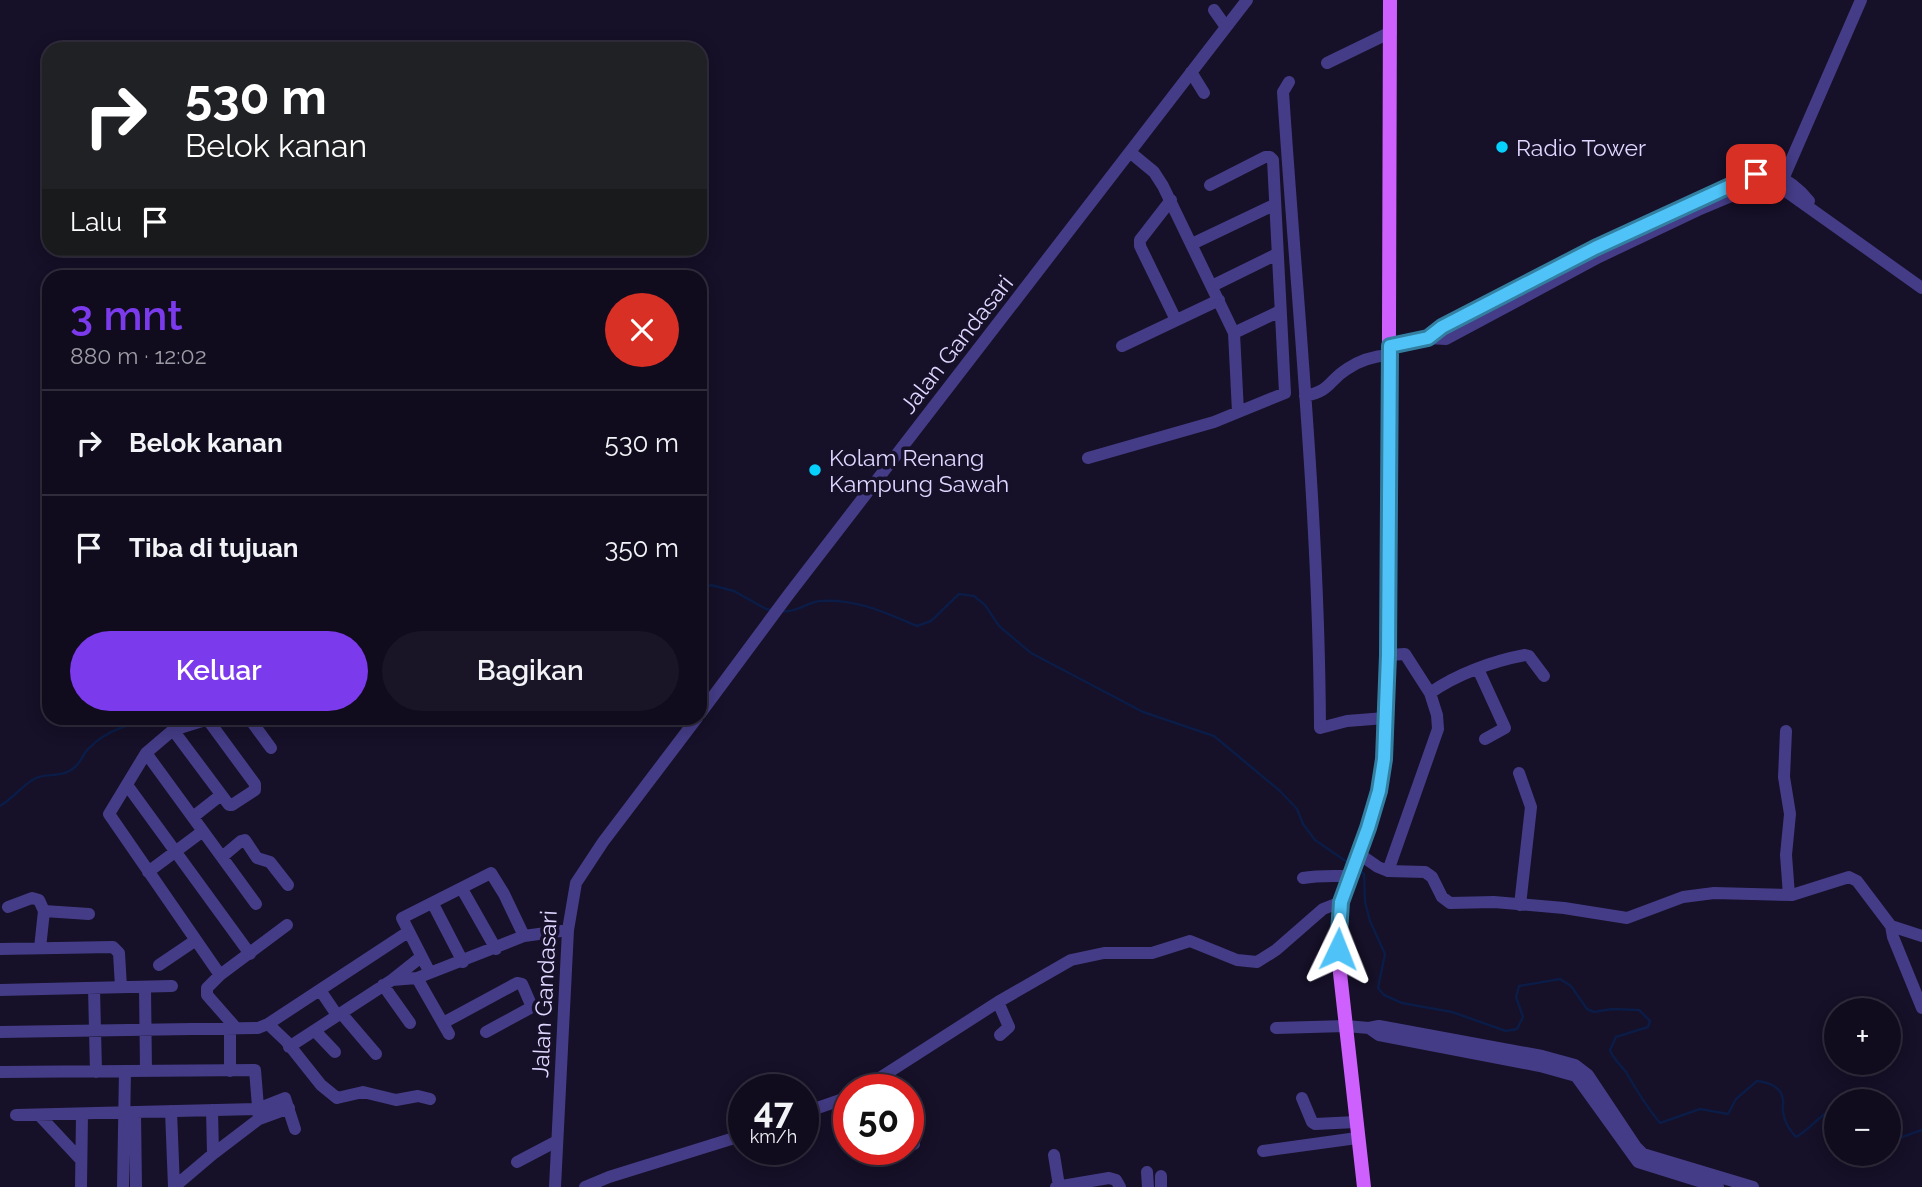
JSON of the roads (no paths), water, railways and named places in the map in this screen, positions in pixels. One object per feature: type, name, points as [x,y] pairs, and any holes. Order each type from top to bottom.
[{"type":"main road","points":[[1364,1187],[1338,949],[1341,902],[1379,791],[1384,759],[1388,655],[1390,0]]},
{"type":"street","name":"Jalan Gandasari","points":[[707,705],[789,594],[1247,0]]},
{"type":"street","points":[[1783,179],[1861,0]]},
{"type":"street","points":[[1214,10],[1226,27]]},
{"type":"street","points":[[1327,63],[1391,32]]},
{"type":"street","points":[[1191,72],[1204,93]]},
{"type":"street","points":[[1289,82],[1283,92],[1320,619],[1320,728],[1355,720],[1385,718]]},
{"type":"street","points":[[1131,153],[1154,172],[1171,200],[1234,333],[1238,412]]},
{"type":"street","points":[[1088,458],[1238,412],[1285,393],[1273,160],[1265,157],[1210,185]]},
{"type":"street","points":[[1305,397],[1328,388],[1345,370],[1368,358],[1428,338],[1446,339],[1517,294],[1756,174],[1770,174],[1783,179],[1805,196],[1814,212]]},
{"type":"street","points":[[1696,206],[1766,183],[1780,187],[1922,288]]},
{"type":"street","points":[[1171,200],[1140,240],[1140,246],[1176,320]]},
{"type":"street","points":[[1192,244],[1274,205]]},
{"type":"street","points":[[1212,286],[1277,254]]},
{"type":"street","points":[[1122,346],[1219,300]]},
{"type":"street","points":[[1234,333],[1280,310]]},
{"type":"street","points":[[1388,655],[1405,654],[1430,693],[1438,729],[1388,871]]},
{"type":"street","points":[[1430,693],[1446,682],[1478,669],[1528,655],[1544,676]]},
{"type":"street","points":[[1478,669],[1505,728],[1485,739]]},
{"type":"street","points":[[190,725],[173,730],[146,753],[109,816],[220,975]]},
{"type":"street","points":[[173,730],[221,796],[232,805],[255,790],[256,784],[214,725]]},
{"type":"street","points":[[254,725],[271,748]]},
{"type":"street","name":"Jalan Gandasari","points":[[555,1187],[571,901],[579,876],[692,725]]},
{"type":"street","points":[[1786,731],[1784,777],[1790,814],[1786,855],[1789,895]]},
{"type":"street","points":[[146,753],[256,904]]},
{"type":"street","points":[[1519,773],[1531,807],[1520,905]]},
{"type":"street","points":[[127,785],[250,954]]},
{"type":"street","points":[[192,817],[221,796]]},
{"type":"street","points":[[148,872],[203,831]]},
{"type":"street","points":[[222,857],[245,840],[257,858],[271,863],[288,885]]},
{"type":"street","points":[[1303,878],[1316,875],[1326,877],[1354,866],[1378,867],[1388,871],[1425,872],[1432,877],[1442,897],[1450,903],[1494,902],[1630,918],[1684,897],[1714,893],[1800,894],[1842,877],[1854,878],[1891,926],[1922,1008]]},
{"type":"street","points":[[430,974],[402,920],[403,916],[433,904],[492,873],[524,936]]},
{"type":"street","points":[[463,889],[496,949]]},
{"type":"street","points":[[8,907],[37,898],[41,902],[44,911],[40,948]]},
{"type":"street","points":[[899,1074],[998,1002],[1070,960],[1104,953],[1152,953],[1190,941],[1237,960],[1257,962],[1276,950],[1310,919],[1327,907],[1341,902]]},
{"type":"street","points":[[433,904],[463,962]]},
{"type":"street","points":[[44,911],[89,914]]},
{"type":"street","points":[[230,1071],[233,1028],[206,992],[220,975],[287,925]]},
{"type":"street","points":[[1891,926],[1922,936]]},
{"type":"street","points":[[387,983],[430,974],[524,936],[568,930]]},
{"type":"street","points":[[0,1032],[258,1028],[408,932]]},
{"type":"street","points":[[159,964],[196,940]]},
{"type":"street","points":[[0,949],[116,948],[120,957],[121,987]]},
{"type":"street","points":[[289,1047],[387,983],[421,957]]},
{"type":"street","points":[[417,978],[446,1028],[517,983],[522,984],[532,1007],[486,1032]]},
{"type":"street","points":[[387,983],[410,1023]]},
{"type":"street","points":[[0,990],[172,986]]},
{"type":"street","points":[[145,987],[146,1071]]},
{"type":"street","points":[[94,988],[96,1072]]},
{"type":"street","points":[[320,990],[376,1054]]},
{"type":"street","points":[[998,1002],[1009,1027],[1000,1035]]},
{"type":"street","points":[[268,1024],[286,1041],[321,1085],[337,1098],[363,1092],[396,1100],[421,1096],[430,1099]]},
{"type":"street","points":[[1276,1028],[1379,1026],[1425,1033],[1583,1069],[1643,1154],[1753,1187]]},
{"type":"street","points":[[315,1031],[335,1052]]},
{"type":"street","points":[[1541,1061],[1576,1076],[1638,1163],[1718,1187]]},
{"type":"street","points":[[0,1072],[254,1069],[258,1114]]},
{"type":"street","points":[[125,1071],[136,1187]]},
{"type":"street","points":[[256,1082],[274,1103]]},
{"type":"street","points":[[1302,1097],[1315,1124],[1356,1122]]},
{"type":"street","points":[[174,1187],[258,1114],[285,1098],[295,1129]]},
{"type":"street","points":[[16,1115],[212,1110],[258,1114],[289,1108]]},
{"type":"street","points":[[212,1110],[213,1154]]},
{"type":"street","points":[[171,1111],[174,1187]]},
{"type":"street","points":[[123,1187],[129,1112]]},
{"type":"street","points":[[81,1187],[82,1114]]},
{"type":"street","points":[[39,1115],[81,1160]]},
{"type":"street","points":[[1263,1150],[1357,1139]]},
{"type":"street","points":[[585,1187],[728,1140]]},
{"type":"street","points":[[517,1162],[557,1141]]},
{"type":"street","points":[[1054,1155],[1058,1187],[1109,1178],[1116,1180],[1120,1187]]},
{"type":"street","points":[[1147,1172],[1148,1187]]},
{"type":"waterway","points":[[707,587],[711,585],[734,591],[772,610]]},
{"type":"waterway","points":[[782,611],[820,601],[846,602],[894,616],[917,626],[931,621],[959,594],[974,596],[985,605],[999,626],[1031,653],[1143,712],[1214,736],[1280,791],[1297,809],[1303,824],[1315,840],[1350,864]]},
{"type":"waterway","points":[[0,806],[34,779],[70,771],[96,742],[130,725]]},
{"type":"waterway","points":[[1359,870],[1364,874],[1365,902],[1370,921],[1385,954],[1378,988],[1384,995],[1402,1003],[1452,1012],[1506,1031],[1517,1029],[1523,1017],[1516,997],[1519,986],[1560,979],[1571,986],[1587,1009],[1594,1012],[1612,1009],[1639,1010],[1650,1021],[1648,1027],[1616,1037],[1610,1050],[1660,1123],[1700,1109],[1728,1114],[1736,1099],[1757,1081],[1770,1084],[1780,1092],[1784,1119],[1796,1137],[1824,1115]]},
{"type":"waterway","points":[[1901,1137],[1922,1130]]},
{"type":"place","name":"Radio Tower","points":[[1502,147]]},
{"type":"place","name":"Kolam Renang Kampung Sawah","points":[[815,470]]}]
